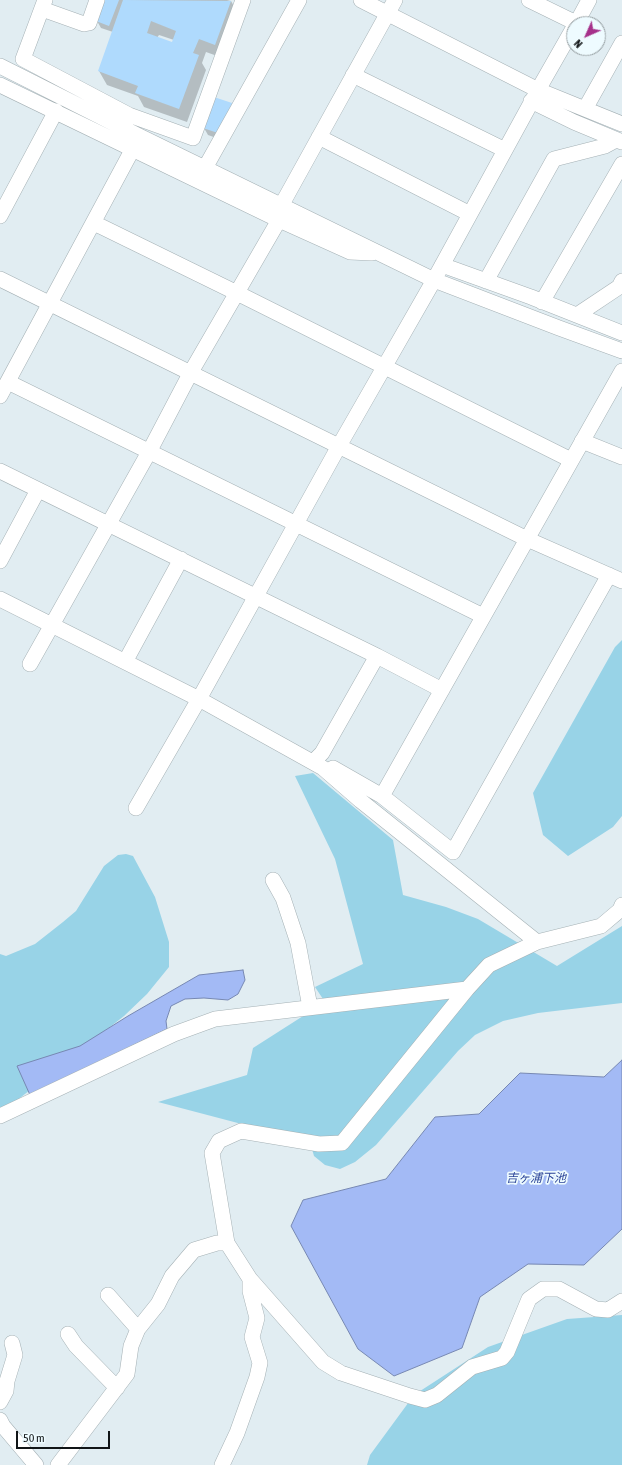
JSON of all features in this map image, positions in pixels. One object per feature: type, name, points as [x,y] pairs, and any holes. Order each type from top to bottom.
[{"type":"street","points":[[97,0],[89,23],[84,24],[43,4],[23,59],[126,122],[136,143],[280,213],[379,254],[434,280],[622,351]]},
{"type":"street","points":[[0,66],[126,122],[193,138],[243,0]]},
{"type":"street","points":[[205,168],[298,0]]},
{"type":"street","points":[[361,0],[392,7],[534,95],[574,122],[619,141]]},
{"type":"street","points":[[529,0],[566,20]]},
{"type":"street","points":[[580,16],[589,0]]},
{"type":"street","points":[[30,664],[149,452],[191,372],[238,293],[319,137],[392,7]]},
{"type":"street","points":[[136,808],[199,698],[383,367],[434,280],[534,95],[566,40]]},
{"type":"street","points":[[585,109],[622,43]]},
{"type":"street","points":[[353,76],[505,150]]},
{"type":"street","points":[[0,85],[56,111],[136,143],[205,168],[280,213]]},
{"type":"street","points":[[534,95],[585,109],[622,124]]},
{"type":"street","points":[[0,216],[56,111]]},
{"type":"street","points":[[319,137],[470,214]]},
{"type":"street","points":[[486,281],[554,159],[619,141]]},
{"type":"street","points":[[0,396],[136,143]]},
{"type":"street","points":[[542,302],[622,164]]},
{"type":"street","points":[[94,223],[238,293],[571,460]]},
{"type":"street","points":[[442,265],[622,333]]},
{"type":"street","points":[[0,279],[527,539],[615,578],[452,852],[382,796],[327,765],[318,765]]},
{"type":"street","points":[[577,315],[619,287],[622,281]]},
{"type":"street","points":[[382,796],[622,371]]},
{"type":"street","points":[[8,382],[483,616]]},
{"type":"street","points":[[582,440],[622,457]]},
{"type":"street","points":[[0,471],[256,596],[442,690]]},
{"type":"street","points":[[0,561],[38,490]]},
{"type":"street","points":[[125,662],[181,559]]},
{"type":"street","points":[[0,599],[199,698],[318,765],[537,942]]},
{"type":"street","points":[[318,765],[322,753],[377,656]]},
{"type":"street","points":[[274,880],[283,898],[298,942],[310,1008]]},
{"type":"street","points":[[622,905],[620,910],[601,926],[537,942],[489,965],[467,989],[342,1143],[319,1144],[242,1131],[219,1142],[212,1153],[227,1243],[250,1279],[323,1362],[340,1373],[425,1400],[437,1395],[472,1366],[502,1358],[507,1352],[529,1299],[543,1289],[559,1289],[596,1308],[608,1310],[622,1301]]},
{"type":"street","points":[[0,1116],[174,1034],[215,1019],[467,989]]},
{"type":"street","points":[[58,1465],[127,1374],[131,1346],[138,1329],[158,1304],[172,1276],[194,1250],[217,1242],[227,1243]]},
{"type":"street","points":[[222,1465],[237,1433],[257,1377],[260,1363],[252,1337],[257,1318],[250,1291],[250,1279]]},
{"type":"street","points":[[108,1296],[138,1329]]},
{"type":"street","points":[[68,1334],[76,1346],[117,1388]]},
{"type":"street","points":[[0,1402],[6,1391],[7,1380],[15,1355],[12,1343]]},
{"type":"street","points":[[0,1420],[2,1426],[36,1465]]},
{"type":"shaded area","points":[[622,640],[622,816],[613,827],[568,856],[543,835],[533,793],[615,647]]},
{"type":"shaded area","points":[[313,773],[393,840],[403,895],[446,907],[478,919],[557,966],[622,926],[622,1003],[538,1013],[503,1021],[475,1035],[458,1051],[376,1145],[355,1162],[340,1169],[325,1165],[314,1156],[310,1142],[158,1102],[247,1075],[253,1048],[325,1002],[315,987],[363,964],[335,859],[295,776]]},
{"type":"shaded area","points":[[126,854],[133,856],[155,897],[169,942],[169,967],[147,994],[124,1016],[0,1112],[0,954],[6,956],[35,944],[63,922],[76,911],[104,866],[118,855]]},
{"type":"shaded area","points":[[622,1315],[622,1465],[367,1465],[370,1455],[414,1395],[488,1347],[567,1319]]},
{"type":"water","points":[[243,970],[245,980],[238,994],[228,1000],[204,998],[185,999],[171,1006],[166,1021],[167,1029],[30,1095],[17,1066],[80,1046],[199,975]]},
{"type":"water","name":"吉ヶ浦下池","points":[[622,1060],[622,1229],[584,1265],[528,1264],[480,1297],[462,1348],[394,1376],[358,1349],[291,1226],[303,1200],[386,1179],[435,1117],[479,1114],[520,1073],[604,1077]]},
{"type":"building","points":[[103,0],[119,0],[109,26],[96,21]]},
{"type":"building","points":[[123,0],[231,1],[215,45],[199,39],[193,53],[199,55],[179,109],[135,93],[138,86],[98,71]],"holes":[[[151,21],[176,31],[172,42],[147,33]]]},
{"type":"building","points":[[214,97],[235,104],[218,133],[203,128]]}]
